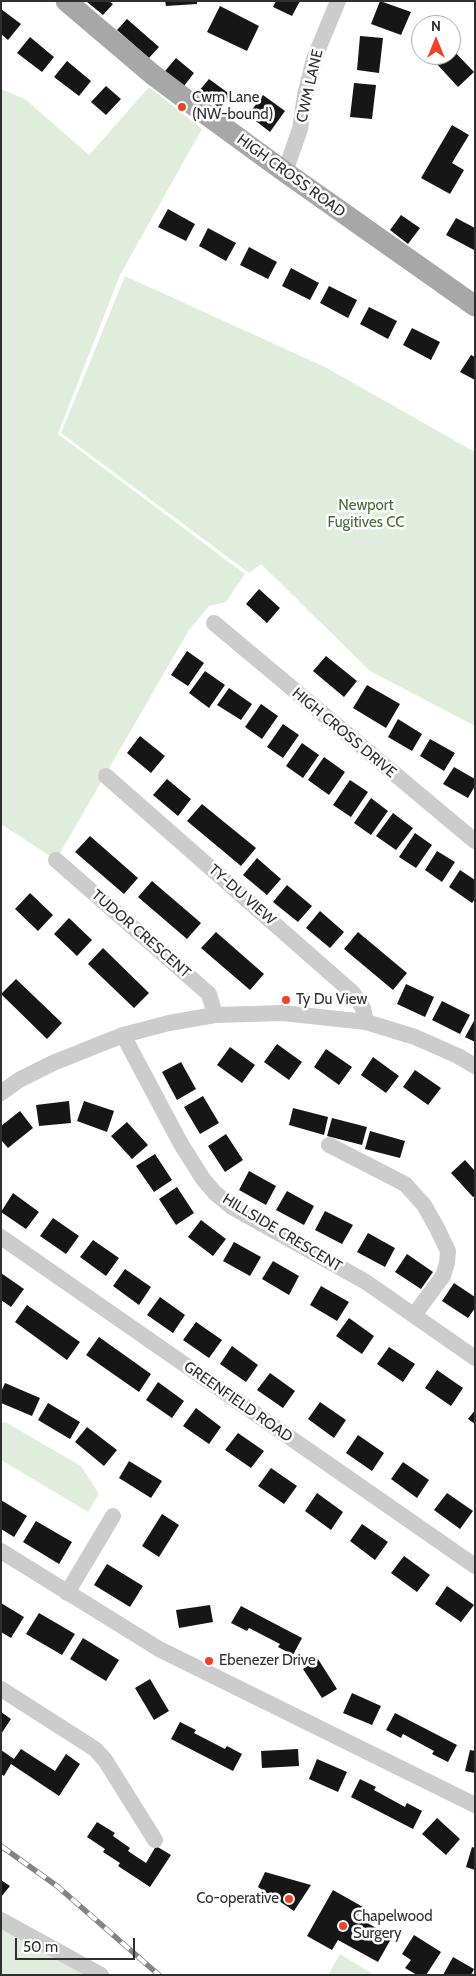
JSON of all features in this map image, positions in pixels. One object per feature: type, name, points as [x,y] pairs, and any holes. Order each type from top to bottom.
[{"type":"main road","name":"HIGH CROSS ROAD","points":[[66,1],[152,74],[285,172],[475,306]]},
{"type":"street","name":"CWM LANE","points":[[285,172],[300,129],[305,95],[314,59],[338,1]]},
{"type":"street","name":"HIGH CROSS DRIVE","points":[[214,623],[475,842]]},
{"type":"street","name":"TY-DU VIEW","points":[[106,776],[353,993],[363,1008],[366,1022]]},
{"type":"street","name":"TUDOR CRESCENT","points":[[56,860],[210,994],[215,1015]]},
{"type":"street","points":[[1,1093],[19,1080],[53,1063],[123,1035],[169,1023],[215,1015],[283,1013],[366,1022],[415,1036],[475,1066]]},
{"type":"street","name":"HILLSIDE CRESCENT","points":[[123,1035],[181,1144],[203,1179],[215,1193],[232,1207],[366,1282],[475,1358]]},
{"type":"street","points":[[329,1145],[405,1184],[424,1205],[437,1228],[448,1251],[447,1263],[443,1276],[414,1315]]},
{"type":"street","name":"GREENFIELD ROAD","points":[[1,1237],[475,1566]]},
{"type":"street","points":[[67,1593],[113,1516]]},
{"type":"street","points":[[1,1551],[159,1649],[475,1805]]},
{"type":"street","points":[[1,1689],[95,1749],[105,1760],[155,1840]]},
{"type":"street","points":[[1,1920],[100,1975]]},
{"type":"green space","points":[[149,87],[202,129],[120,275],[58,434],[245,574],[226,602],[209,606],[189,630],[56,860],[1,824],[1,89],[25,99],[89,155]]},
{"type":"green space","name":"Newport Fugitives CC","points":[[125,276],[325,367],[475,452],[475,726],[370,671],[261,564],[249,573],[61,433]]},
{"type":"green space","points":[[1,1422],[7,1423],[81,1466],[99,1494],[88,1512],[1,1460]]},
{"type":"green space","points":[[1,1920],[101,1975],[1,1975]]},
{"type":"green space","points":[[340,1954],[373,1974],[373,1975],[328,1975]]},
{"type":"building","points":[[86,1],[109,1],[113,4],[103,15]]},
{"type":"building","points":[[165,1],[197,1],[197,4],[166,6]]},
{"type":"building","points":[[276,1],[300,1],[292,16],[273,7]]},
{"type":"building","points":[[380,1],[411,12],[401,35],[371,24]]},
{"type":"building","points":[[220,6],[259,26],[247,51],[207,32]]},
{"type":"building","points":[[1,9],[21,24],[8,40],[1,34]]},
{"type":"building","points":[[127,19],[159,47],[149,58],[117,30]]},
{"type":"building","points":[[360,36],[383,38],[379,73],[357,70]]},
{"type":"building","points":[[30,37],[54,57],[42,72],[17,53]]},
{"type":"building","points":[[176,58],[194,73],[184,86],[165,71]]},
{"type":"building","points":[[461,58],[474,72],[458,87],[438,65],[461,65]]},
{"type":"building","points":[[67,61],[91,81],[79,96],[54,77]]},
{"type":"building","points":[[209,79],[231,95],[220,108],[198,92]]},
{"type":"building","points":[[354,83],[376,85],[372,119],[350,117]]},
{"type":"building","points":[[106,86],[121,99],[106,115],[91,102]]},
{"type":"building","points":[[263,95],[285,111],[270,132],[248,115]]},
{"type":"building","points":[[452,125],[469,135],[452,163],[464,170],[450,194],[421,178]]},
{"type":"building","points":[[168,209],[195,224],[186,241],[158,227]]},
{"type":"building","points":[[401,215],[420,228],[408,244],[390,230]]},
{"type":"building","points":[[456,218],[475,228],[474,250],[446,235]]},
{"type":"building","points":[[208,228],[236,243],[226,261],[199,246]]},
{"type":"building","points":[[249,247],[277,262],[268,279],[240,265]]},
{"type":"building","points":[[291,268],[319,283],[310,300],[282,286]]},
{"type":"building","points":[[329,286],[357,300],[348,318],[320,303]]},
{"type":"building","points":[[369,307],[397,321],[388,339],[360,324]]},
{"type":"building","points":[[412,328],[440,342],[431,360],[403,345]]},
{"type":"building","points":[[471,355],[475,357],[475,380],[460,372]]},
{"type":"building","points":[[259,589],[280,608],[267,623],[246,604]]},
{"type":"building","points":[[187,651],[204,663],[188,686],[171,675]]},
{"type":"building","points":[[326,656],[357,681],[344,697],[313,671]]},
{"type":"building","points":[[205,671],[225,685],[209,708],[189,693]]},
{"type":"building","points":[[367,685],[400,704],[386,728],[353,708]]},
{"type":"building","points":[[229,688],[252,704],[241,720],[217,705]]},
{"type":"building","points":[[261,704],[278,716],[262,739],[245,727]]},
{"type":"building","points":[[398,719],[422,734],[412,751],[388,737]]},
{"type":"building","points":[[283,724],[299,735],[283,758],[267,747]]},
{"type":"building","points":[[140,736],[165,756],[151,773],[127,753]]},
{"type":"building","points":[[430,739],[455,753],[444,771],[420,756]]},
{"type":"building","points":[[302,743],[319,755],[303,778],[286,766]]},
{"type":"building","points":[[324,757],[345,772],[329,795],[308,780]]},
{"type":"building","points":[[454,767],[475,779],[475,786],[468,798],[443,784]]},
{"type":"building","points":[[167,779],[191,799],[178,816],[153,795]]},
{"type":"building","points":[[350,780],[368,792],[351,817],[333,805]]},
{"type":"building","points":[[371,798],[388,811],[371,835],[354,823]]},
{"type":"building","points":[[202,804],[256,848],[241,866],[187,821]]},
{"type":"building","points":[[393,813],[413,828],[396,850],[376,836]]},
{"type":"building","points":[[415,833],[432,845],[416,868],[399,857]]},
{"type":"building","points":[[90,836],[138,878],[124,894],[75,852]]},
{"type":"building","points":[[437,851],[455,862],[442,882],[425,870]]},
{"type":"building","points":[[257,858],[281,879],[267,895],[243,875]]},
{"type":"building","points":[[460,870],[475,880],[475,899],[472,903],[449,887]]},
{"type":"building","points":[[152,881],[201,923],[187,939],[138,897]]},
{"type":"building","points":[[287,885],[312,906],[298,922],[273,902]]},
{"type":"building","points":[[30,893],[53,915],[38,931],[15,909]]},
{"type":"building","points":[[320,911],[344,932],[330,948],[306,928]]},
{"type":"building","points":[[69,918],[92,940],[77,956],[54,934]]},
{"type":"building","points":[[216,932],[264,974],[250,990],[201,948]]},
{"type":"building","points":[[358,932],[407,973],[393,990],[344,949]]},
{"type":"building","points":[[103,948],[149,993],[134,1008],[88,964]]},
{"type":"building","points":[[16,979],[62,1023],[47,1039],[1,994]]},
{"type":"building","points":[[406,984],[434,997],[425,1017],[397,1004]]},
{"type":"building","points":[[442,1001],[470,1015],[460,1034],[432,1020]]},
{"type":"building","points":[[475,1019],[475,1042],[465,1037]]},
{"type":"building","points":[[277,1044],[302,1062],[289,1080],[264,1062]]},
{"type":"building","points":[[230,1047],[255,1065],[242,1083],[217,1065]]},
{"type":"building","points":[[326,1049],[352,1067],[339,1085],[314,1067]]},
{"type":"building","points":[[373,1057],[399,1076],[386,1093],[361,1075]]},
{"type":"building","points":[[181,1062],[196,1089],[177,1100],[162,1072]]},
{"type":"building","points":[[415,1070],[441,1088],[428,1105],[403,1087]]},
{"type":"building","points":[[203,1096],[219,1123],[200,1134],[184,1107]]},
{"type":"building","points":[[69,1101],[71,1123],[39,1126],[36,1105]]},
{"type":"building","points":[[84,1101],[114,1111],[107,1132],[77,1121]]},
{"type":"building","points":[[293,1108],[328,1117],[324,1135],[289,1125]]},
{"type":"building","points":[[20,1111],[33,1128],[8,1148],[1,1140],[1,1126]]},
{"type":"building","points":[[332,1118],[367,1127],[362,1145],[327,1136]]},
{"type":"building","points":[[127,1122],[148,1145],[132,1159],[111,1136]]},
{"type":"building","points":[[370,1131],[405,1141],[400,1158],[365,1149]]},
{"type":"building","points":[[226,1134],[243,1160],[225,1172],[208,1146]]},
{"type":"building","points":[[155,1154],[172,1180],[154,1192],[136,1166]]},
{"type":"building","points":[[465,1160],[475,1171],[475,1196],[473,1197],[451,1173]]},
{"type":"building","points":[[249,1171],[276,1186],[266,1205],[239,1190]]},
{"type":"building","points":[[177,1187],[194,1213],[176,1225],[159,1199]]},
{"type":"building","points":[[287,1191],[314,1206],[304,1225],[276,1210]]},
{"type":"building","points":[[13,1193],[39,1212],[26,1229],[1,1212]]},
{"type":"building","points":[[325,1211],[353,1225],[342,1244],[315,1230]]},
{"type":"building","points":[[53,1218],[79,1236],[66,1254],[40,1236]]},
{"type":"building","points":[[201,1220],[226,1239],[213,1256],[188,1237]]},
{"type":"building","points":[[368,1233],[395,1248],[385,1267],[357,1252]]},
{"type":"building","points":[[93,1240],[119,1258],[106,1276],[80,1257]]},
{"type":"building","points":[[234,1242],[261,1257],[250,1276],[223,1261]]},
{"type":"building","points":[[407,1254],[433,1272],[421,1289],[395,1272]]},
{"type":"building","points":[[273,1261],[299,1276],[289,1295],[262,1279]]},
{"type":"building","points":[[125,1269],[151,1287],[139,1305],[113,1286]]},
{"type":"building","points":[[1,1273],[24,1289],[11,1307],[1,1300]]},
{"type":"building","points":[[454,1283],[475,1297],[475,1308],[468,1318],[442,1301]]},
{"type":"building","points":[[321,1286],[349,1302],[337,1321],[310,1305]]},
{"type":"building","points":[[160,1297],[185,1315],[173,1333],[147,1315]]},
{"type":"building","points":[[27,1305],[80,1342],[67,1360],[15,1322]]},
{"type":"building","points":[[349,1318],[374,1336],[362,1354],[336,1336]]},
{"type":"building","points":[[196,1322],[222,1340],[209,1358],[183,1340]]},
{"type":"building","points":[[99,1337],[151,1374],[139,1392],[86,1355]]},
{"type":"building","points":[[232,1346],[258,1365],[246,1382],[220,1364]]},
{"type":"building","points":[[389,1347],[415,1364],[403,1382],[377,1364]]},
{"type":"building","points":[[437,1370],[463,1388],[451,1406],[425,1388]]},
{"type":"building","points":[[270,1373],[295,1391],[283,1408],[257,1390]]},
{"type":"building","points":[[158,1382],[184,1401],[172,1418],[146,1400]]},
{"type":"building","points":[[5,1383],[40,1398],[32,1416],[1,1403],[1,1392]]},
{"type":"building","points":[[320,1402],[346,1420],[334,1438],[308,1419]]},
{"type":"building","points":[[48,1403],[80,1422],[70,1439],[38,1420]]},
{"type":"building","points":[[196,1408],[221,1427],[209,1444],[183,1426]]},
{"type":"building","points":[[475,1410],[475,1424],[468,1419]]},
{"type":"building","points":[[87,1427],[117,1450],[104,1466],[75,1442]]},
{"type":"building","points":[[238,1433],[264,1451],[251,1468],[225,1450]]},
{"type":"building","points":[[358,1435],[384,1453],[372,1471],[346,1453]]},
{"type":"building","points":[[129,1461],[162,1481],[151,1498],[119,1478]]},
{"type":"building","points":[[403,1462],[429,1480],[417,1498],[391,1479]]},
{"type":"building","points":[[271,1468],[297,1486],[284,1504],[258,1486]]},
{"type":"building","points":[[317,1493],[343,1512],[331,1530],[305,1511]]},
{"type":"building","points":[[447,1493],[473,1511],[460,1529],[434,1510]]},
{"type":"building","points":[[1,1500],[27,1516],[14,1537],[1,1529]]},
{"type":"building","points":[[162,1514],[179,1525],[159,1557],[142,1546]]},
{"type":"building","points":[[36,1521],[72,1542],[59,1564],[23,1542]]},
{"type":"building","points":[[362,1524],[388,1542],[375,1560],[350,1541]]},
{"type":"building","points":[[404,1556],[430,1575],[417,1592],[391,1573]]},
{"type":"building","points":[[107,1564],[143,1586],[130,1607],[94,1585]]},
{"type":"building","points":[[447,1586],[474,1605],[461,1622],[435,1604]]},
{"type":"building","points":[[1,1603],[24,1617],[11,1638],[1,1632]]},
{"type":"building","points":[[210,1605],[213,1622],[179,1628],[176,1610]]},
{"type":"building","points":[[241,1606],[302,1638],[293,1655],[278,1647],[280,1644],[249,1628],[247,1631],[231,1623]]},
{"type":"building","points":[[39,1613],[75,1634],[62,1655],[26,1634]]},
{"type":"building","points":[[83,1638],[119,1660],[106,1681],[70,1659]]},
{"type":"building","points":[[318,1659],[337,1689],[322,1698],[303,1669]]},
{"type":"building","points":[[150,1679],[169,1711],[154,1720],[135,1688]]},
{"type":"building","points":[[352,1693],[381,1706],[372,1725],[343,1713]]},
{"type":"building","points":[[1,1712],[11,1719],[1,1734]]},
{"type":"building","points":[[395,1713],[457,1745],[448,1762],[432,1754],[434,1751],[403,1734],[401,1738],[386,1730]]},
{"type":"building","points":[[180,1722],[196,1730],[194,1733],[225,1749],[227,1746],[242,1754],[233,1771],[171,1739]]},
{"type":"building","points":[[21,1749],[55,1771],[66,1754],[80,1764],[59,1796],[11,1764],[4,1776],[1,1774],[1,1750],[14,1759]]},
{"type":"building","points":[[298,1749],[299,1766],[262,1768],[261,1751]]},
{"type":"building","points":[[470,1750],[475,1751],[475,1773],[465,1771]]},
{"type":"building","points":[[317,1759],[347,1772],[338,1792],[309,1779]]},
{"type":"building","points":[[360,1779],[376,1787],[374,1790],[405,1807],[407,1803],[422,1811],[413,1829],[351,1797]]},
{"type":"building","points":[[437,1818],[460,1839],[446,1855],[422,1834]]},
{"type":"building","points":[[97,1822],[115,1833],[113,1836],[130,1848],[128,1851],[146,1863],[156,1846],[171,1855],[150,1887],[118,1866],[120,1863],[103,1852],[105,1849],[87,1837]]},
{"type":"building","points":[[472,1847],[475,1848],[475,1870],[466,1867]]},
{"type":"building","name":"Co-operative","points":[[265,1872],[311,1885],[294,1911],[258,1887]]},
{"type":"building","points":[[1,1880],[10,1886],[1,1897]]},
{"type":"building","name":"Chapelwood Surgery","points":[[333,1890],[363,1907],[357,1917],[392,1937],[378,1962],[338,1940],[332,1950],[307,1936]]},
{"type":"building","points":[[414,1935],[441,1952],[426,1975],[417,1975],[405,1968],[411,1960],[402,1954]]},
{"type":"building","points":[[453,1957],[474,1969],[471,1975],[443,1975]]},
{"type":"railway","points":[[1,1846],[57,1886],[159,1975]]},
{"type":"place","name":"Cwm Lane (NW-bound)","points":[[182,107]]},
{"type":"place","name":"Ty Du View","points":[[286,1000]]},
{"type":"place","name":"Ebenezer Drive","points":[[209,1661]]},
{"type":"place","name":"Co-operative","points":[[289,1899]]},
{"type":"place","name":"Chapelwood Surgery","points":[[343,1926]]}]
